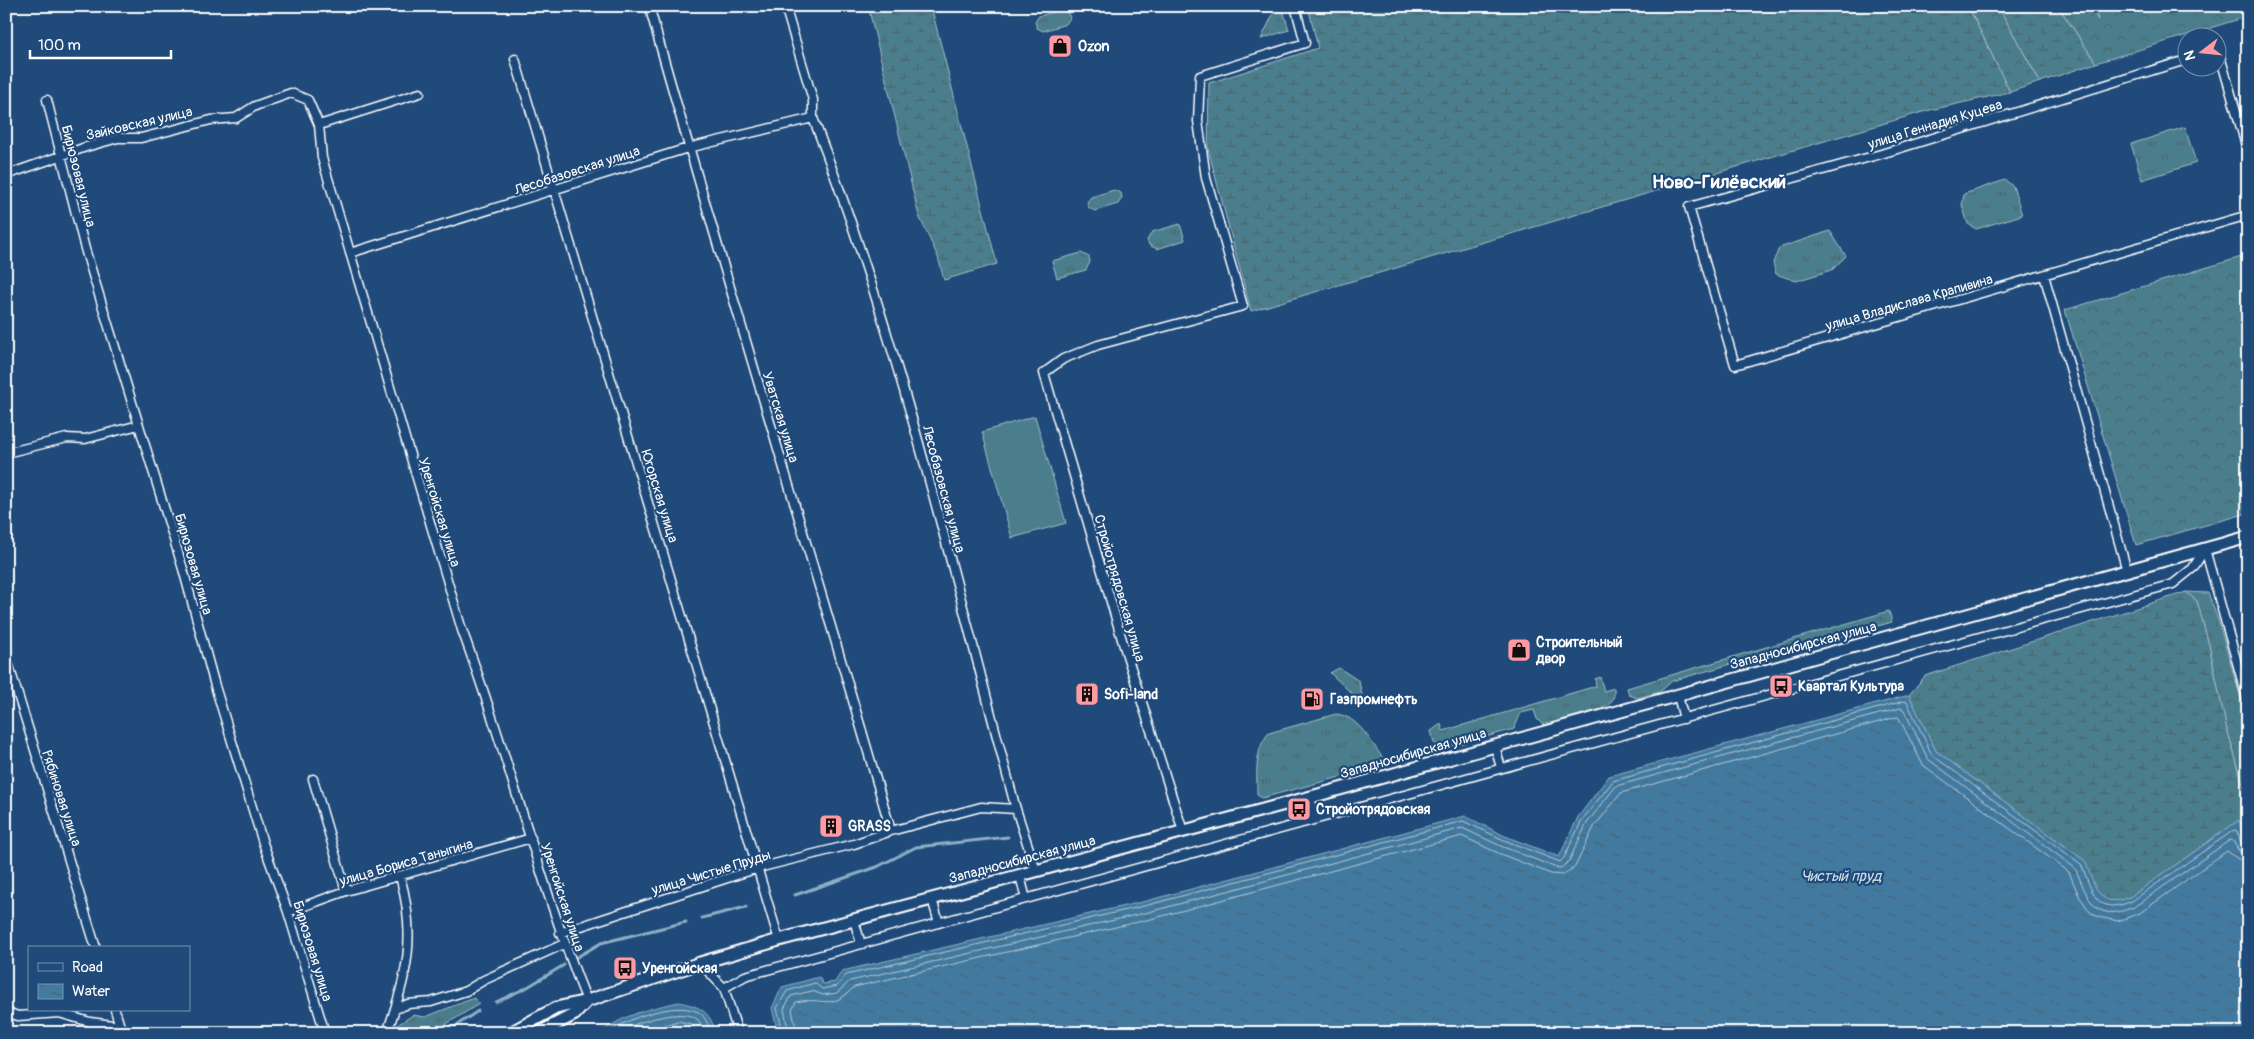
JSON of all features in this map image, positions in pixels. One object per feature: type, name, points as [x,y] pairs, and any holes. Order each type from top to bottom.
[{"type":"main road","name":"Западносибирская улица","points":[[510,1033],[556,1008],[587,1002],[700,963],[779,940],[1312,797],[2248,537]]},
{"type":"main road","name":"Западносибирская улица","points":[[538,1033],[574,1014],[587,1002]]},
{"type":"street","name":"Лесобазовская улица","points":[[785,6],[813,100],[813,118],[877,301],[912,418],[1016,809],[1036,871]]},
{"type":"street","name":"Стройотрядовская улица","points":[[1183,831],[1123,643],[1044,373],[1063,359],[1098,345],[1243,306],[1206,178],[1198,121],[1200,76],[1305,43],[1295,6]]},
{"type":"street","name":"Уватская улица","points":[[650,9],[688,148],[822,593],[890,831]]},
{"type":"street","name":"Югорская улица","points":[[515,59],[779,940]]},
{"type":"street","name":"улица Геннадия Куцева","points":[[1689,207],[1881,154],[2176,63]]},
{"type":"street","points":[[2226,77],[2248,152]]},
{"type":"street","name":"Зайковская улица","points":[[6,176],[86,147],[118,138],[141,138],[211,120],[236,118],[255,106],[290,93],[308,100],[319,124]]},
{"type":"street","points":[[319,124],[420,93]]},
{"type":"street","name":"Бирюзовая улица","points":[[47,100],[88,258],[183,569],[213,679],[251,805],[288,912],[325,1033]]},
{"type":"street","name":"Лесобазовская улица","points":[[350,253],[688,148],[813,118]]},
{"type":"street","name":"Уренгойская улица","points":[[319,124],[322,158],[462,630],[487,696],[560,933],[587,1002]]},
{"type":"street","name":"улица Владислава Крапивина","points":[[1689,207],[1735,365],[2248,214]]},
{"type":"street","points":[[2044,275],[2127,571]]},
{"type":"street","points":[[6,453],[67,438],[85,439],[139,425]]},
{"type":"street","points":[[2205,549],[2248,702]]},
{"type":"street","points":[[724,988],[745,976],[2172,584],[2193,568],[2205,549]]},
{"type":"street","name":"Рябиновая улица","points":[[6,656],[95,946]]},
{"type":"street","points":[[1678,696],[1684,719]]},
{"type":"street","points":[[1495,746],[1501,768]]},
{"type":"street","points":[[313,779],[346,892]]},
{"type":"street","points":[[1312,797],[1313,819]]},
{"type":"street","name":"улица Чистые Пруды","points":[[560,933],[758,868],[854,844],[890,831],[981,807],[1016,809]]},
{"type":"street","name":"улица Бориса Таныгина","points":[[288,912],[346,892],[531,838]]},
{"type":"street","points":[[386,1033],[404,979],[410,940],[408,904],[400,876]]},
{"type":"street","points":[[1020,876],[1026,899]]},
{"type":"street","points":[[932,899],[939,923]]},
{"type":"street","points":[[854,920],[861,944]]},
{"type":"street","points":[[395,1009],[408,1004],[431,1002],[466,991],[484,980],[564,944]]},
{"type":"street","points":[[700,963],[724,988],[738,1033]]},
{"type":"street","points":[[6,1012],[18,1016],[59,1013],[121,1030]]},
{"type":"street","points":[[116,1012],[121,1030]]},
{"type":"street","points":[[531,1021],[538,1033]]},
{"type":"green space","points":[[868,6],[931,6],[997,264],[944,280],[938,257],[919,216]]},
{"type":"green space","points":[[1277,6],[1282,6],[1289,30],[1261,39]]},
{"type":"green space","points":[[1308,6],[1968,6],[2010,92],[1926,111],[1251,311],[1208,149],[1209,83],[1318,48]]},
{"type":"green space","points":[[1968,6],[1998,6],[2040,82],[2010,92]]},
{"type":"green space","points":[[1998,6],[2058,6],[2096,63],[2040,82]]},
{"type":"green space","points":[[2058,6],[2089,6],[2098,20],[2094,6],[2243,6],[2246,17],[2210,28],[2176,28],[2176,38],[2096,63]]},
{"type":"green space","points":[[1061,10],[1068,13],[1070,18],[1066,24],[1043,31],[1037,28],[1035,22],[1039,16]]},
{"type":"green space","points":[[2185,127],[2196,163],[2142,180],[2131,144]]},
{"type":"green space","points":[[2005,180],[2013,186],[2022,215],[1976,229],[1968,224],[1962,205],[1964,194]]},
{"type":"green space","points":[[1114,190],[1121,193],[1122,198],[1118,204],[1095,211],[1089,208],[1087,202],[1091,197]]},
{"type":"green space","points":[[1180,224],[1185,240],[1157,249],[1149,245],[1147,240],[1152,232]]},
{"type":"green space","points":[[1830,231],[1846,256],[1832,270],[1796,281],[1776,274],[1773,263],[1779,248]]},
{"type":"green space","points":[[1081,253],[1089,257],[1090,262],[1086,270],[1057,278],[1052,261]]},
{"type":"green space","points":[[2248,255],[2248,513],[2136,545],[2065,310]]},
{"type":"green space","points":[[1035,416],[1066,523],[1012,538],[982,432]]},
{"type":"green space","points":[[2186,592],[2208,593],[2218,620],[2248,723],[2248,801],[2226,726],[2209,645],[2197,601]]},
{"type":"green space","points":[[2186,592],[2197,601],[2209,645],[2226,726],[2248,801],[2248,850],[2239,820],[2130,897],[2111,900],[2104,898],[2095,887],[2085,861],[1936,751],[1909,695],[1925,676]]},
{"type":"green space","points":[[1889,611],[1892,622],[1738,666],[1731,664],[1672,681],[1660,692],[1637,698],[1629,695],[1627,688]]},
{"type":"green space","points":[[1339,668],[1359,681],[1364,705],[1330,673]]},
{"type":"green space","points":[[1600,677],[1604,691],[1614,688],[1612,700],[1602,709],[1543,725],[1537,719],[1534,710],[1521,713],[1514,729],[1446,748],[1434,743],[1431,731],[1441,724],[1443,731],[1596,686],[1595,679]]},
{"type":"green space","points":[[1336,714],[1352,720],[1358,725],[1385,761],[1381,766],[1262,798],[1257,795],[1259,754],[1264,739],[1269,733]]},
{"type":"green space","points":[[474,998],[479,1004],[432,1033],[392,1033],[394,1027],[413,1015],[425,1017]]},
{"type":"water","name":"Чистый пруд","points":[[1909,695],[1936,751],[2085,861],[2095,887],[2104,898],[2119,900],[2130,897],[2239,820],[2248,850],[2248,1033],[778,1033],[772,1008],[782,987],[819,977],[823,984],[835,982],[842,971],[1146,901],[1465,816],[1505,836],[1559,857],[1578,817],[1609,776]]},
{"type":"water","points":[[679,1002],[699,1008],[707,1014],[716,1033],[600,1033],[618,1021],[637,1013]]},
{"type":"waterway","points":[[795,895],[877,867],[916,847],[1008,837]]},
{"type":"waterway","points":[[702,918],[746,907]]},
{"type":"waterway","points":[[577,957],[601,943],[686,922]]},
{"type":"waterway","points":[[496,1002],[526,988],[564,965]]},
{"type":"waterway","points":[[445,1033],[478,1011]]},
{"type":"place","name":"Ozon","points":[[1060,46]]},
{"type":"place","name":"Строительный двор","points":[[1519,650]]},
{"type":"place","name":"Квартал Культура","points":[[1781,686]]},
{"type":"place","name":"Sofi-land","points":[[1087,694]]},
{"type":"place","name":"Газпромнефть","points":[[1312,699]]},
{"type":"place","name":"Стройотрядовская","points":[[1299,809]]},
{"type":"place","name":"GRASS","points":[[831,826]]},
{"type":"place","name":"Уренгойская","points":[[625,968]]},
{"type":"district","name":"Ново-Гилёвский","points":[[1719,181]]}]
